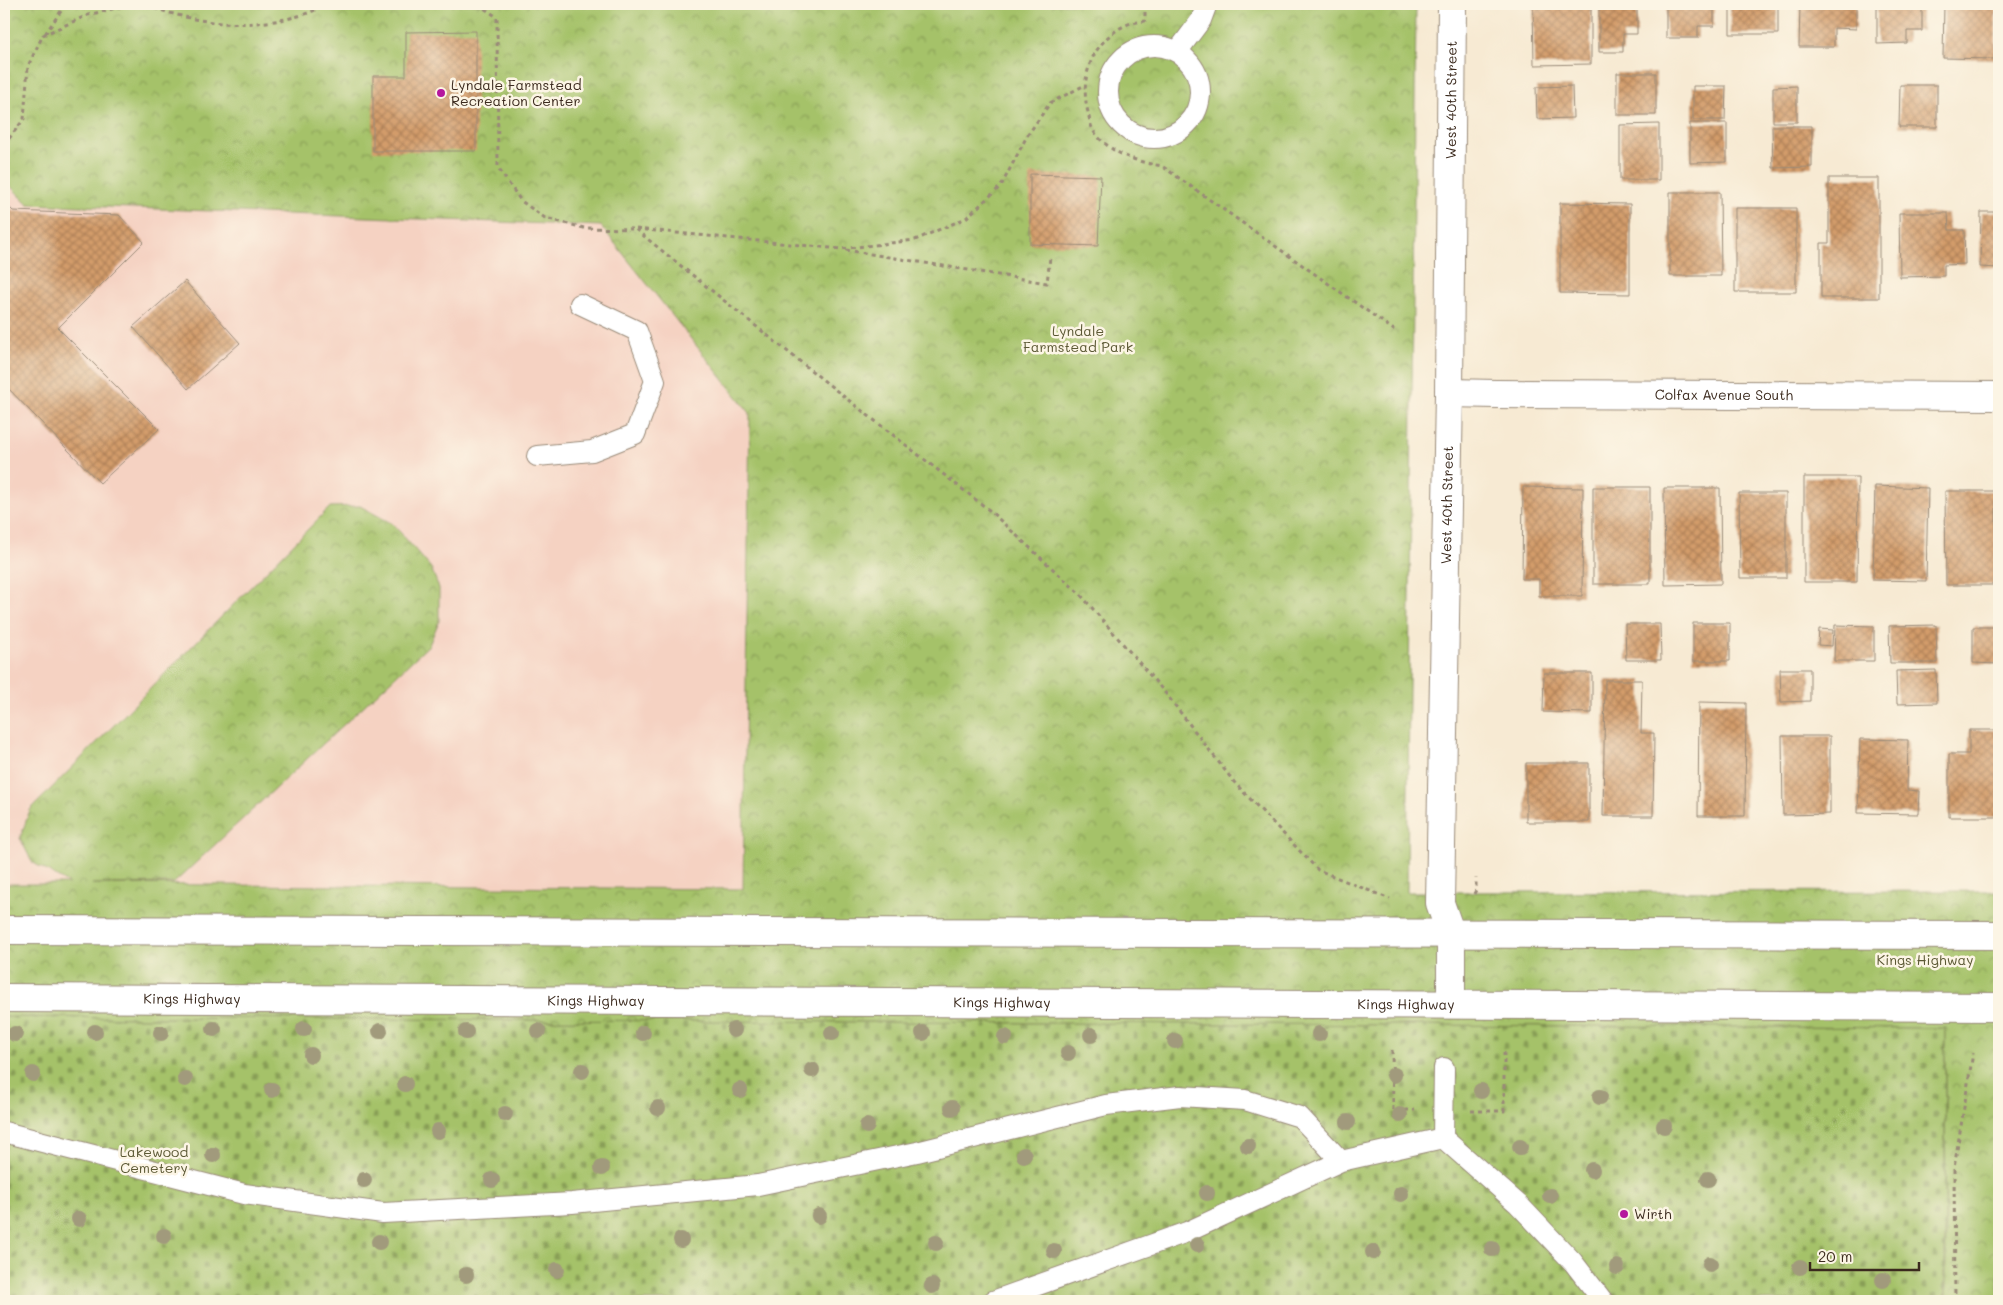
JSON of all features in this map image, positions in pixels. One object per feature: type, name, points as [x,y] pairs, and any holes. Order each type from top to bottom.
[{"type":"street","name":"West 40th Street","points":[[1451,1004],[1451,934],[1440,903],[1449,393],[1452,4]]},
{"type":"street","name":"Colfax Avenue South","points":[[1449,393],[1999,396]]},
{"type":"street","points":[[4,930],[1999,935]]},
{"type":"street","name":"Kings Highway","points":[[4,998],[1999,1007]]},
{"type":"lane","points":[[1177,52],[1200,20],[1207,4]]},
{"type":"lane","points":[[1158,46],[1177,52],[1192,66],[1200,86],[1198,107],[1187,125],[1170,136],[1149,139],[1130,132],[1115,118],[1110,105],[1108,98],[1110,78],[1120,61],[1137,49],[1158,46]]},
{"type":"lane","points":[[537,456],[592,451],[635,434],[655,381],[637,331],[580,304]]},
{"type":"lane","points":[[1444,1068],[1443,1138],[1518,1204],[1573,1262],[1603,1301]]},
{"type":"lane","points":[[4,1132],[244,1194],[384,1213],[572,1203],[758,1185],[917,1152],[1106,1105],[1180,1096],[1245,1100],[1300,1117],[1341,1161]]},
{"type":"lane","points":[[993,1301],[1187,1232],[1341,1161],[1443,1138]]},
{"type":"path","points":[[4,145],[24,119],[28,66],[44,35],[66,4]]},
{"type":"path","points":[[44,35],[88,15],[132,4]]},
{"type":"path","points":[[139,4],[207,22],[271,22],[316,10],[326,4]]},
{"type":"path","points":[[478,4],[497,17],[498,168],[521,201],[545,218],[584,228],[635,229],[841,250],[1046,283],[1050,257]]},
{"type":"path","points":[[1145,4],[1145,21],[1128,24],[1103,41],[1093,57],[1086,74],[1085,96],[1094,132],[1122,155],[1141,163],[1162,166],[1394,330]]},
{"type":"path","points":[[841,250],[916,240],[966,218],[1001,186],[1027,136],[1050,103],[1085,85]]},
{"type":"path","points":[[635,229],[989,510],[1080,594],[1167,695],[1234,782],[1318,870],[1392,900]]},
{"type":"path","points":[[1955,1301],[1954,1168],[1973,1053]]},
{"type":"shaded area","points":[[4,180],[28,204],[601,226],[750,412],[743,889],[4,884]]},
{"type":"green space","name":"Lyndale Farmstead Park","points":[[4,4],[1416,4],[1407,892],[1999,891],[1999,1301],[1946,1301],[1945,1028],[4,1017],[4,884],[69,884],[32,862],[20,838],[30,810],[330,507],[360,506],[393,524],[431,568],[439,588],[439,621],[429,645],[174,883],[92,884],[743,889],[750,413],[601,226],[28,204],[4,180]]},
{"type":"green space","name":"Lakewood Cemetery","points":[[4,1017],[1945,1028],[1945,1301],[4,1301]]},
{"type":"building","points":[[1533,4],[1591,4],[1591,64],[1534,65]]},
{"type":"building","points":[[1599,4],[1637,4],[1637,34],[1623,34],[1623,52],[1599,52]]},
{"type":"building","points":[[1666,4],[1714,4],[1714,26],[1698,26],[1698,38],[1666,38]]},
{"type":"building","points":[[1730,4],[1778,4],[1778,34],[1730,34]]},
{"type":"building","points":[[1800,4],[1856,4],[1856,29],[1834,28],[1834,47],[1799,47]]},
{"type":"building","points":[[1877,4],[1922,4],[1922,31],[1907,31],[1907,43],[1877,44]]},
{"type":"building","points":[[1944,4],[1996,4],[1996,59],[1943,58]]},
{"type":"building","name":"Lyndale Farmstead Recreation Center","points":[[476,31],[476,151],[373,151],[373,76],[406,76],[406,32]]},
{"type":"building","points":[[1617,73],[1656,73],[1656,115],[1617,115]]},
{"type":"building","points":[[1900,85],[1937,85],[1937,127],[1899,127]]},
{"type":"building","points":[[1572,86],[1573,118],[1537,119],[1536,87]]},
{"type":"building","points":[[1693,86],[1726,86],[1725,120],[1693,120]]},
{"type":"building","points":[[1797,86],[1797,122],[1773,122],[1773,87]]},
{"type":"building","points":[[1690,123],[1727,123],[1727,162],[1690,163]]},
{"type":"building","points":[[1659,124],[1659,180],[1620,180],[1620,125]]},
{"type":"building","points":[[1772,126],[1812,126],[1812,167],[1773,168]]},
{"type":"building","points":[[1030,174],[1101,176],[1098,246],[1030,244]]},
{"type":"building","points":[[1829,178],[1879,178],[1879,298],[1821,298],[1821,243],[1829,243]]},
{"type":"building","points":[[1670,192],[1720,192],[1721,276],[1670,276]]},
{"type":"building","points":[[4,202],[13,211],[119,215],[144,242],[58,328],[159,429],[100,483],[4,384]]},
{"type":"building","points":[[1560,203],[1630,204],[1630,294],[1560,293]]},
{"type":"building","points":[[1735,208],[1796,208],[1796,292],[1735,292]]},
{"type":"building","points":[[1981,212],[1999,212],[1999,268],[1980,267]]},
{"type":"building","points":[[1899,213],[1948,213],[1949,230],[1964,230],[1965,264],[1944,265],[1944,276],[1900,277]]},
{"type":"building","points":[[185,281],[240,343],[188,389],[133,327]]},
{"type":"building","points":[[1804,477],[1858,477],[1857,582],[1804,582]]},
{"type":"building","points":[[1875,486],[1928,488],[1926,581],[1873,580]]},
{"type":"building","points":[[1523,487],[1583,488],[1582,596],[1539,596],[1539,579],[1522,579]]},
{"type":"building","points":[[1593,487],[1650,487],[1650,584],[1593,584]]},
{"type":"building","points":[[1664,488],[1720,488],[1721,584],[1665,585]]},
{"type":"building","points":[[1945,491],[1996,491],[1996,585],[1946,585]]},
{"type":"building","points":[[1739,493],[1786,493],[1786,578],[1740,578]]},
{"type":"building","points":[[1693,623],[1730,623],[1730,661],[1693,661]]},
{"type":"building","points":[[1625,624],[1660,624],[1661,660],[1626,660]]},
{"type":"building","points":[[1835,625],[1874,626],[1874,661],[1834,661]]},
{"type":"building","points":[[1936,625],[1937,663],[1890,663],[1889,626]]},
{"type":"building","points":[[1973,627],[1999,627],[1999,664],[1973,663]]},
{"type":"building","points":[[1819,629],[1833,630],[1832,646],[1818,645]]},
{"type":"building","points":[[1780,669],[1810,669],[1810,701],[1781,702]]},
{"type":"building","points":[[1936,670],[1937,703],[1897,704],[1896,671]]},
{"type":"building","points":[[1544,673],[1592,673],[1592,713],[1543,712]]},
{"type":"building","points":[[1605,680],[1642,680],[1641,733],[1654,733],[1653,816],[1603,816]]},
{"type":"building","points":[[1699,702],[1746,703],[1745,816],[1698,816]]},
{"type":"building","points":[[1969,730],[1999,730],[1999,817],[1949,817],[1949,754],[1969,754]]},
{"type":"building","points":[[1782,736],[1830,736],[1830,814],[1783,815]]},
{"type":"building","points":[[1860,739],[1908,740],[1907,790],[1919,791],[1918,814],[1858,813]]},
{"type":"building","points":[[1526,763],[1589,763],[1589,822],[1526,822]]},
{"type":"place","name":"Lyndale Farmstead Recreation Center","points":[[441,93]]},
{"type":"place","name":"Wirth","points":[[1624,1214]]}]
